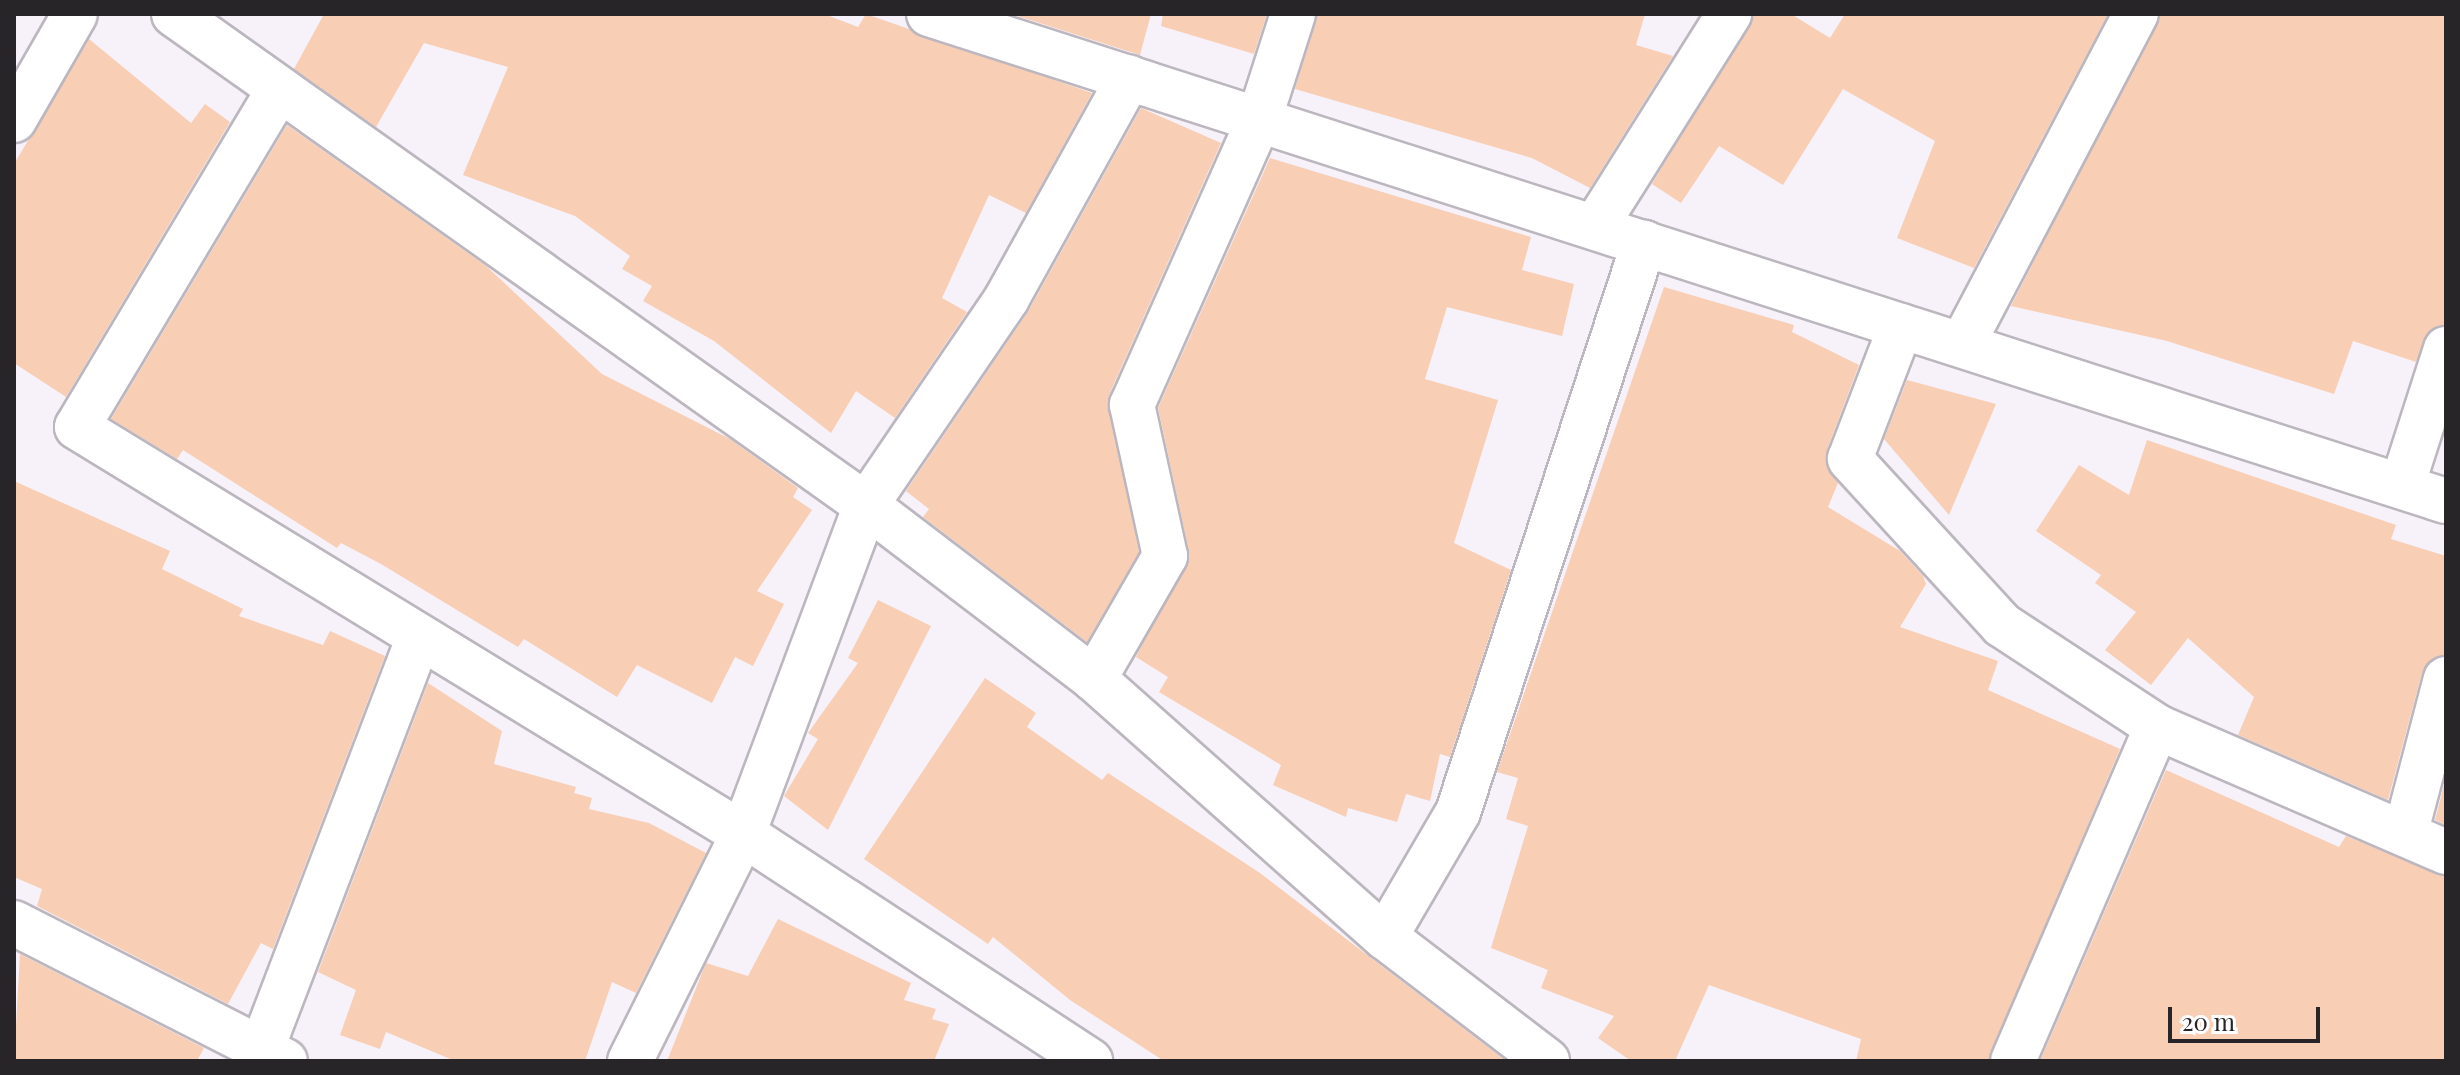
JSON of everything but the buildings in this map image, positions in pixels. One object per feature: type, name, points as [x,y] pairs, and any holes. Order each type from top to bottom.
[{"type":"street","points":[[14,120],[75,14]]},
{"type":"street","points":[[929,14],[2446,501]]},
{"type":"street","points":[[1094,679],[1165,556],[1132,405],[1259,120],[1293,14]]},
{"type":"street","points":[[1595,227],[1729,14]]},
{"type":"street","points":[[1962,345],[2136,14]]},
{"type":"street","points":[[197,21],[277,93],[866,505],[1094,679],[1385,937],[1547,1061]]},
{"type":"street","points":[[630,1061],[743,834],[866,505],[1007,298],[1129,78]]},
{"type":"street","points":[[277,93],[77,427],[743,834],[1090,1061]]},
{"type":"street","points":[[1385,937],[1458,812],[1644,243]]},
{"type":"street","points":[[1901,326],[1850,459],[2002,625],[2157,727],[2406,831],[2446,852]]},
{"type":"street","points":[[2402,486],[2446,349]]},
{"type":"street","points":[[14,923],[268,1058],[419,637]]},
{"type":"street","points":[[2406,831],[2446,679]]},
{"type":"street","points":[[2013,1061],[2157,727]]}]
